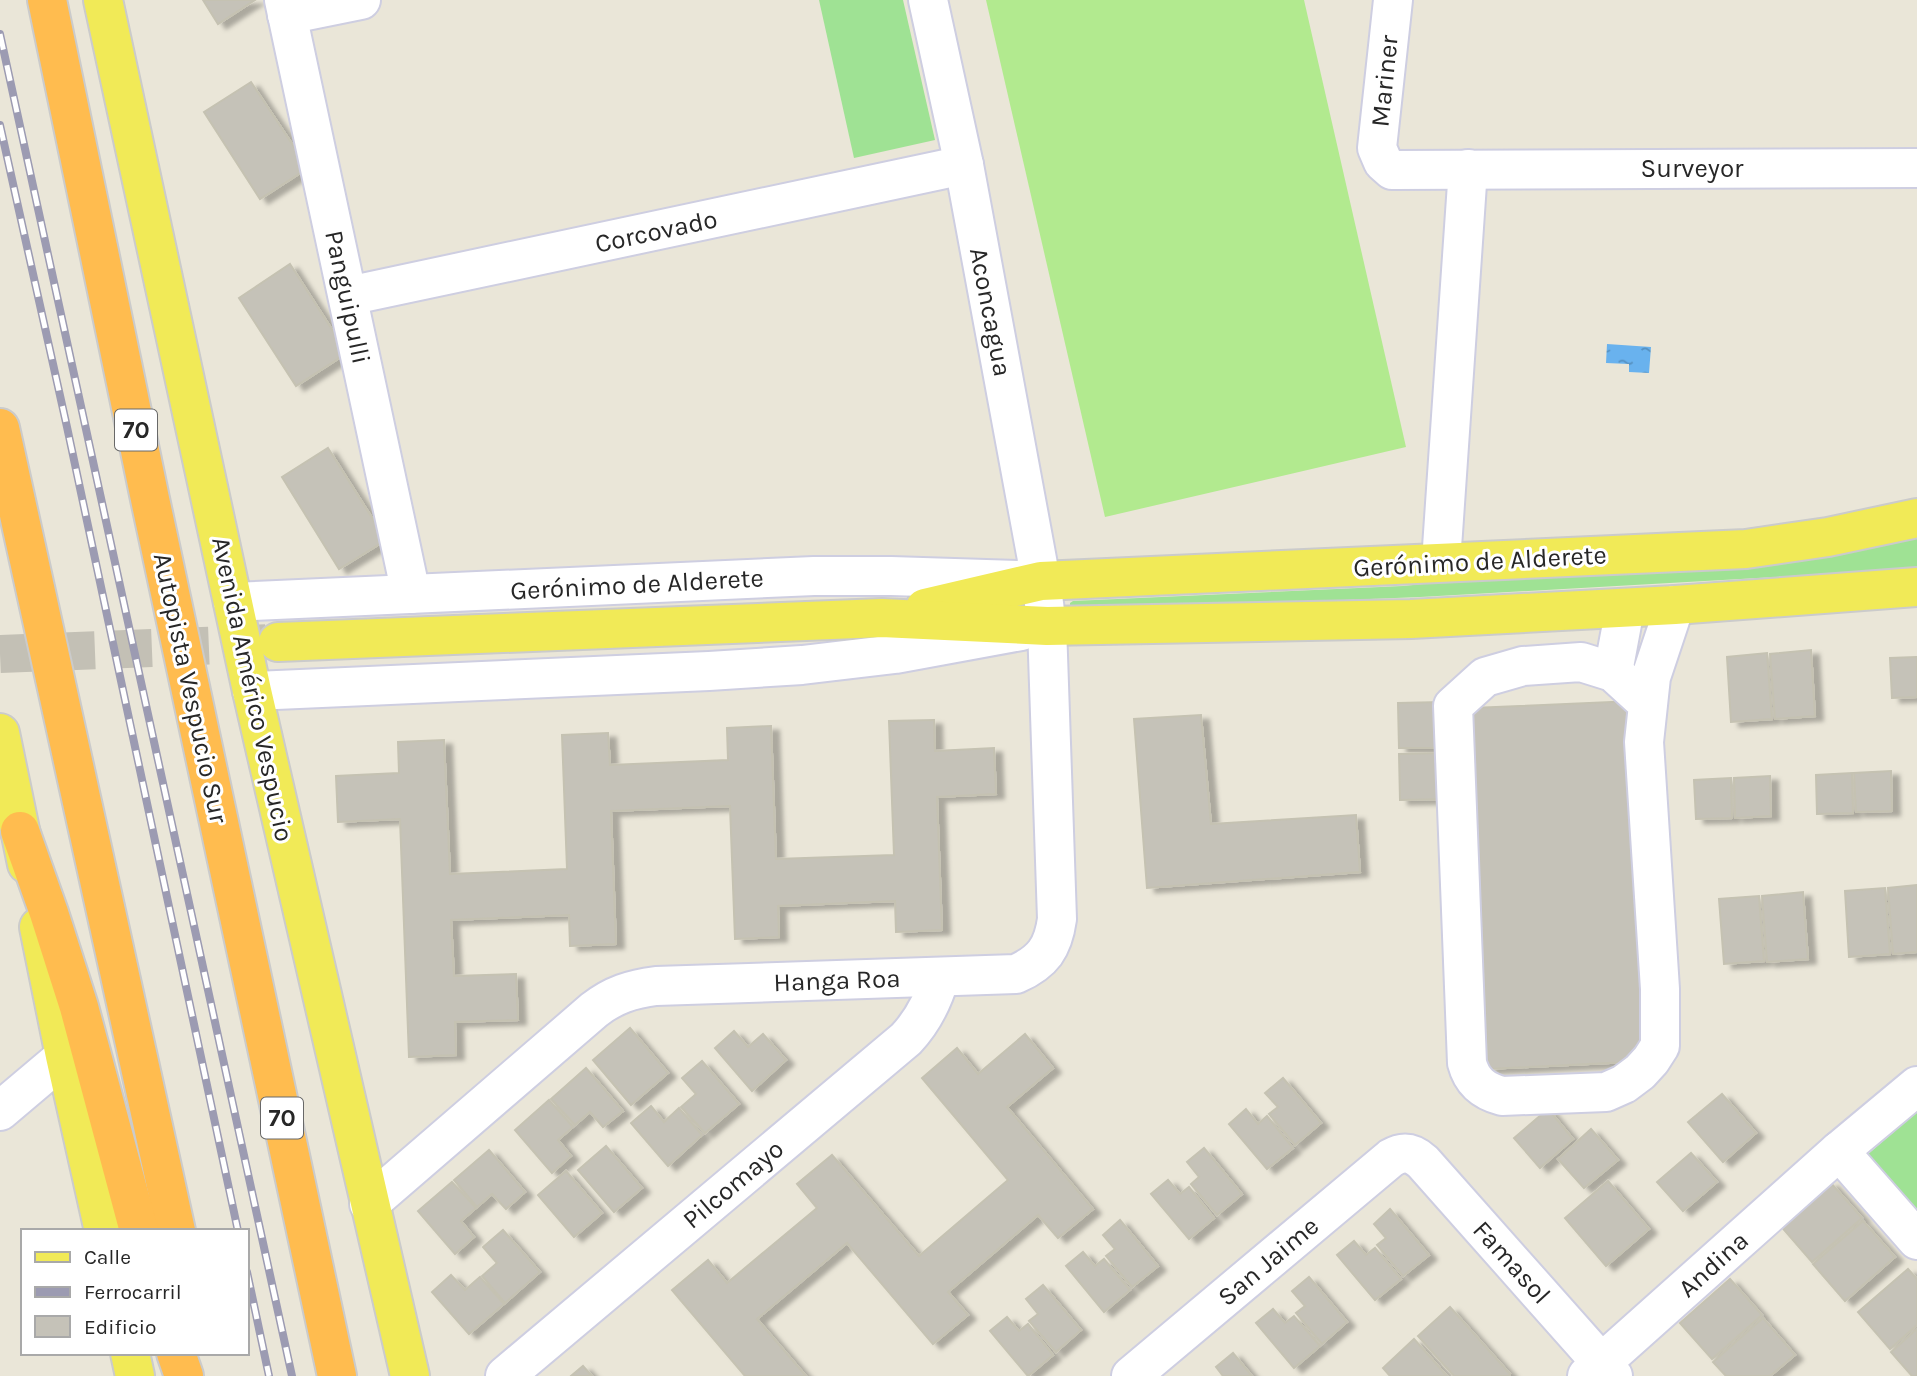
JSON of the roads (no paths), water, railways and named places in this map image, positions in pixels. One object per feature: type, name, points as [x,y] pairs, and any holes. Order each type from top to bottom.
[{"type":"highway","name":"Autopista Vespucio Sur","points":[[47,0],[150,499],[337,1376]]},
{"type":"highway","points":[[0,428],[176,1229]]},
{"type":"highway","points":[[10,810],[49,913],[79,1007],[138,1229]]},
{"type":"highway","points":[[177,1355],[184,1376]]},
{"type":"highway","points":[[203,1355],[208,1376]]},
{"type":"main road","name":"Avenida Américo Vespucio","points":[[103,0],[252,691],[410,1376]]},
{"type":"main road","name":"Gerónimo de Alderete","points":[[882,618],[1041,580],[1746,549],[1828,537],[1917,518]]},
{"type":"main road","name":"Gerónimo de Alderete","points":[[278,642],[882,618],[1047,626],[1411,619],[1675,605],[1917,587]]},
{"type":"main road","points":[[0,733],[10,810],[104,1229]]},
{"type":"main road","points":[[131,1355],[135,1376]]},
{"type":"street","points":[[286,8],[360,0]]},
{"type":"street","name":"Aconcagua","points":[[928,0],[964,165],[1041,580],[1047,626]]},
{"type":"street","name":"Mariner","points":[[1383,162],[1377,148],[1393,0]]},
{"type":"street","name":"Panguipulli","points":[[286,8],[411,594]]},
{"type":"street","name":"Surveyor","points":[[1383,162],[1392,170],[1917,168]]},
{"type":"street","name":"Corcovado","points":[[348,296],[964,165]]},
{"type":"street","points":[[1441,562],[1468,169]]},
{"type":"street","name":"Gerónimo de Alderete","points":[[233,601],[814,576],[1041,580]]},
{"type":"street","points":[[1648,704],[1613,672],[1581,662],[1523,666],[1485,677],[1453,706],[1467,1063],[1474,1080],[1491,1093],[1502,1096],[1606,1092],[1624,1084],[1640,1072],[1660,1046],[1660,989],[1644,743],[1651,677],[1675,605]]},
{"type":"street","points":[[1613,672],[1625,608]]},
{"type":"street","name":"Gerónimo de Alderete","points":[[252,691],[802,665],[920,650],[1047,626]]},
{"type":"street","name":"Hanga Roa","points":[[369,1204],[594,1010],[619,994],[636,988],[656,986],[1016,974],[1031,967],[1051,945],[1056,919],[1047,626]]},
{"type":"street","name":"Pilcomayo","points":[[505,1376],[905,1040],[926,1013],[940,977]]},
{"type":"street","points":[[0,1111],[65,1056]]},
{"type":"street","name":"Andina","points":[[1601,1372],[1839,1151],[1917,1086]]},
{"type":"street","points":[[1839,1151],[1914,1232]]},
{"type":"street","name":"Famasol","points":[[1408,1153],[1423,1162],[1601,1372]]},
{"type":"street","name":"San Jaime","points":[[1131,1376],[1391,1158],[1408,1153]]},
{"type":"water","points":[[1607,344],[1651,347],[1649,373],[1629,372],[1629,364],[1606,363]]},
{"type":"tunnel","points":[[0,654],[274,643]]},
{"type":"railway","points":[[0,34],[292,1376]]},
{"type":"railway","points":[[0,125],[238,1229]]},
{"type":"railway","points":[[248,1277],[269,1376]]}]
